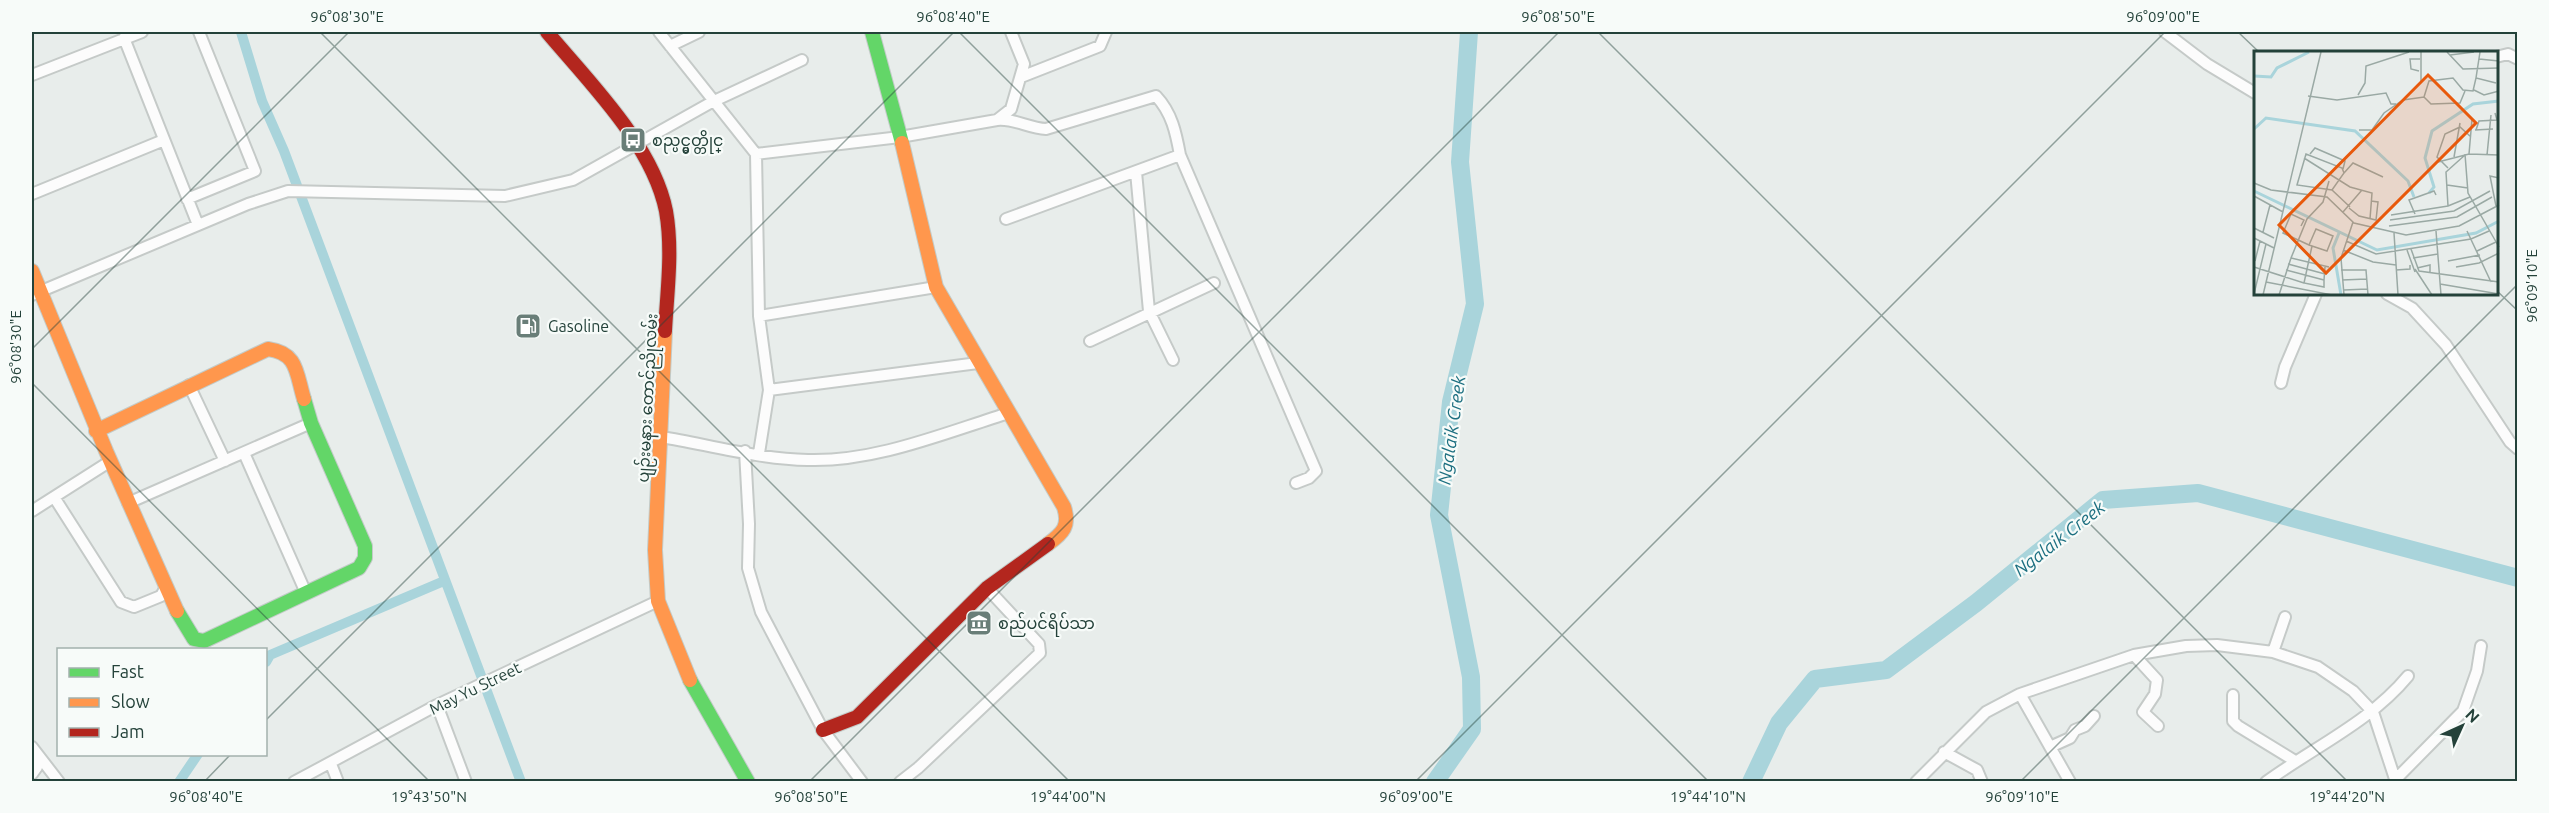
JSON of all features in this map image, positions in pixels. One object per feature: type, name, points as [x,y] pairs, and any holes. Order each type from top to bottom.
[{"type":"street","points":[[32,75],[141,32]]},
{"type":"street","points":[[187,199],[255,171],[199,32]]},
{"type":"street","name":"ပျဉ်းမနား တောင်ညိုလမ်း","points":[[547,32],[635,143],[653,176],[665,209],[669,254],[656,550],[658,601],[692,686],[748,782]]},
{"type":"street","points":[[659,32],[712,102],[756,154],[759,316],[769,390],[759,453]]},
{"type":"street","points":[[670,46],[699,32]]},
{"type":"street","points":[[824,730],[857,717],[987,588],[1063,533],[1068,520],[1064,507],[978,363],[936,287],[872,32]]},
{"type":"street","points":[[997,120],[1011,109],[1024,64],[1011,32]]},
{"type":"street","points":[[1021,77],[1101,46],[1106,32]]},
{"type":"street","points":[[2165,32],[2207,64],[2254,92]]},
{"type":"street","points":[[124,38],[198,225]]},
{"type":"street","points":[[2498,56],[2508,54],[2517,59]]},
{"type":"street","points":[[36,293],[198,225],[288,191],[322,194],[505,196],[573,180],[635,143],[712,102],[802,60]]},
{"type":"street","points":[[756,154],[900,137],[997,120],[1009,119],[1030,129],[1046,129],[1156,96],[1165,105],[1175,127],[1180,155],[1316,471],[1309,478],[1296,483]]},
{"type":"street","points":[[32,194],[164,140]]},
{"type":"street","points":[[1006,219],[1180,155]]},
{"type":"street","points":[[1136,172],[1150,313],[1173,360]]},
{"type":"street","points":[[32,271],[36,293],[109,462],[185,628],[194,639],[204,641],[358,568],[367,554],[311,423],[291,358],[275,348],[268,349],[189,385],[96,431]]},
{"type":"street","points":[[1090,341],[1214,283]]},
{"type":"street","points":[[759,316],[936,287]]},
{"type":"street","points":[[2282,383],[2285,367],[2315,296]]},
{"type":"street","points":[[2391,296],[2412,308],[2446,345],[2510,442],[2517,449]]},
{"type":"street","points":[[769,390],[978,363]]},
{"type":"street","points":[[189,385],[225,461]]},
{"type":"street","points":[[662,437],[807,460],[851,458],[909,444],[1009,413]]},
{"type":"street","points":[[128,503],[311,423]]},
{"type":"street","points":[[745,451],[749,525],[748,568],[761,612],[824,730],[862,782]]},
{"type":"street","points":[[244,453],[306,593]]},
{"type":"street","points":[[32,511],[109,462]]},
{"type":"street","points":[[54,496],[121,602],[134,607],[161,596],[166,587]]},
{"type":"street","points":[[900,782],[918,768],[1040,653],[1039,644],[987,588]]},
{"type":"street","name":"May Yu Street","points":[[294,782],[437,705],[658,601]]},
{"type":"street","points":[[2273,652],[2285,617]]},
{"type":"street","points":[[1916,782],[1986,712],[2020,694],[2134,655],[2186,646],[2217,645],[2273,652],[2318,667],[2353,691],[2373,712],[2397,780],[2463,711],[2477,671],[2481,646]]},
{"type":"street","points":[[2134,655],[2157,680],[2155,694],[2143,712],[2158,726]]},
{"type":"street","points":[[2266,782],[2373,712],[2408,676]]},
{"type":"street","points":[[2020,694],[2070,782]]},
{"type":"street","points":[[2233,695],[2233,721],[2295,761]]},
{"type":"street","points":[[437,705],[466,782]]},
{"type":"street","points":[[2050,747],[2070,738],[2075,730],[2085,726],[2094,716]]},
{"type":"street","points":[[32,774],[37,767],[33,749]]},
{"type":"street","points":[[33,749],[59,782]]},
{"type":"street","points":[[1944,752],[1977,770],[1982,782]]},
{"type":"street","points":[[331,764],[338,782]]},
{"type":"waterway","points":[[241,32],[262,101],[284,151],[521,782]]},
{"type":"waterway","name":"Ngalaik Creek","points":[[1435,782],[1472,729],[1471,677],[1439,515],[1451,402],[1475,304],[1460,162],[1469,32]]},
{"type":"waterway","name":"Ngalaik Creek","points":[[1751,782],[1779,723],[1815,679],[1886,670],[1976,603],[2103,500],[2198,493],[2518,578]]},
{"type":"waterway","points":[[267,660],[270,655],[444,581]]},
{"type":"waterway","points":[[179,782],[197,756]]},
{"type":"traffic: fast","points":[[872,32],[902,143]]},
{"type":"traffic: fast","points":[[177,611],[194,639],[204,641],[359,568],[365,558],[365,546],[311,423],[304,399]]},
{"type":"traffic: fast","points":[[690,680],[748,782]]},
{"type":"traffic: slow","points":[[902,143],[936,287],[1064,507],[1066,524],[1058,536],[1048,544]]},
{"type":"traffic: slow","points":[[32,271],[106,451],[177,611]]},
{"type":"traffic: slow","points":[[665,331],[655,550],[658,601],[690,680]]},
{"type":"traffic: slow","points":[[96,431],[268,349],[278,351],[290,360],[297,373],[304,399]]},
{"type":"traffic: jam","points":[[547,32],[600,93],[634,139],[659,186],[666,211],[669,241],[665,331]]},
{"type":"traffic: jam","points":[[823,730],[857,717],[987,588],[1048,544]]},
{"type":"place","name":"စည္ပင္မွတ္တိုင္","points":[[633,140]]},
{"type":"place","name":"Gasoline","points":[[528,326]]},
{"type":"place","name":"စည်ပင်ရိပ်သာ","points":[[979,623]]}]
